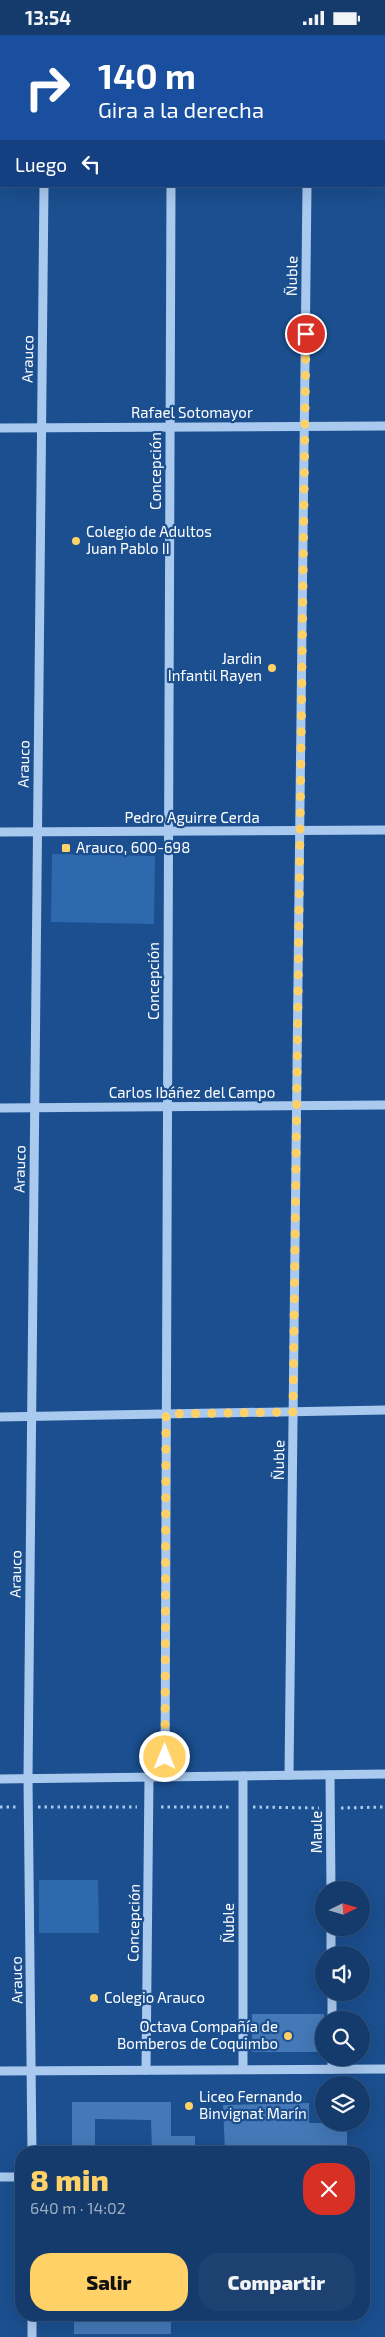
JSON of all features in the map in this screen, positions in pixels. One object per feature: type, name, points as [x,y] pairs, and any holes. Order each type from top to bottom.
[{"type":"street","name":"Arauco","points":[[32,2146],[28,1778],[44,187]]},
{"type":"street","name":"Concepción","points":[[165,1777],[170,187]]},
{"type":"street","name":"Ñuble","points":[[289,1775],[307,187]]},
{"type":"street","name":"Rafael Sotomayor","points":[[0,428],[385,426]]},
{"type":"street","name":"Pedro Aguirre Cerda","points":[[0,833],[385,830]]},
{"type":"street","name":"Carlos Ibáñez del Campo","points":[[0,1108],[385,1105]]},
{"type":"street","points":[[0,1417],[385,1410]]},
{"type":"street","points":[[0,1779],[385,1774]]},
{"type":"street","name":"Ñuble","points":[[243,1775],[243,2069]]},
{"type":"street","name":"Maule","points":[[330,1775],[331,1881]]},
{"type":"street","name":"Concepción","points":[[146,2070],[149,1777]]},
{"type":"street","points":[[0,2071],[385,2069]]},
{"type":"street","points":[[0,2177],[15,2177]]},
{"type":"street","points":[[32,2321],[32,2337]]},
{"type":"path","points":[[0,1807],[385,1807]]},
{"type":"shaded area","points":[[52,854],[155,856],[154,924],[51,922]]},
{"type":"shaded area","points":[[39,1880],[98,1880],[99,1933],[39,1933]]},
{"type":"building","name":"Octava Compañía de Bomberos de Coquimbo","points":[[252,2014],[315,2014],[315,2052],[252,2052]]},
{"type":"building","points":[[72,2102],[171,2102],[171,2136],[195,2136],[195,2146],[152,2146],[151,2120],[95,2119],[95,2146],[72,2146]]},
{"type":"building","points":[[309,2103],[309,2123],[315,2123],[315,2131],[347,2131],[347,2146],[225,2146],[223,2105]]},
{"type":"building","points":[[74,2321],[171,2321],[171,2334],[74,2334]]},
{"type":"place","name":"Colegio de Adultos Juan Pablo II","points":[[76,541]]},
{"type":"place","name":"Jardin Infantil Rayen","points":[[272,668]]},
{"type":"place","name":"Arauco, 600-698","points":[[66,848]]},
{"type":"place","name":"Colegio Arauco","points":[[94,1998]]},
{"type":"place","name":"Octava Compañía de Bomberos de Coquimbo","points":[[288,2036]]},
{"type":"place","name":"Liceo Fernando Binvignat Marín","points":[[189,2106]]},
{"type":"route","points":[[165,1757],[166,1414],[293,1412],[306,334]]}]
